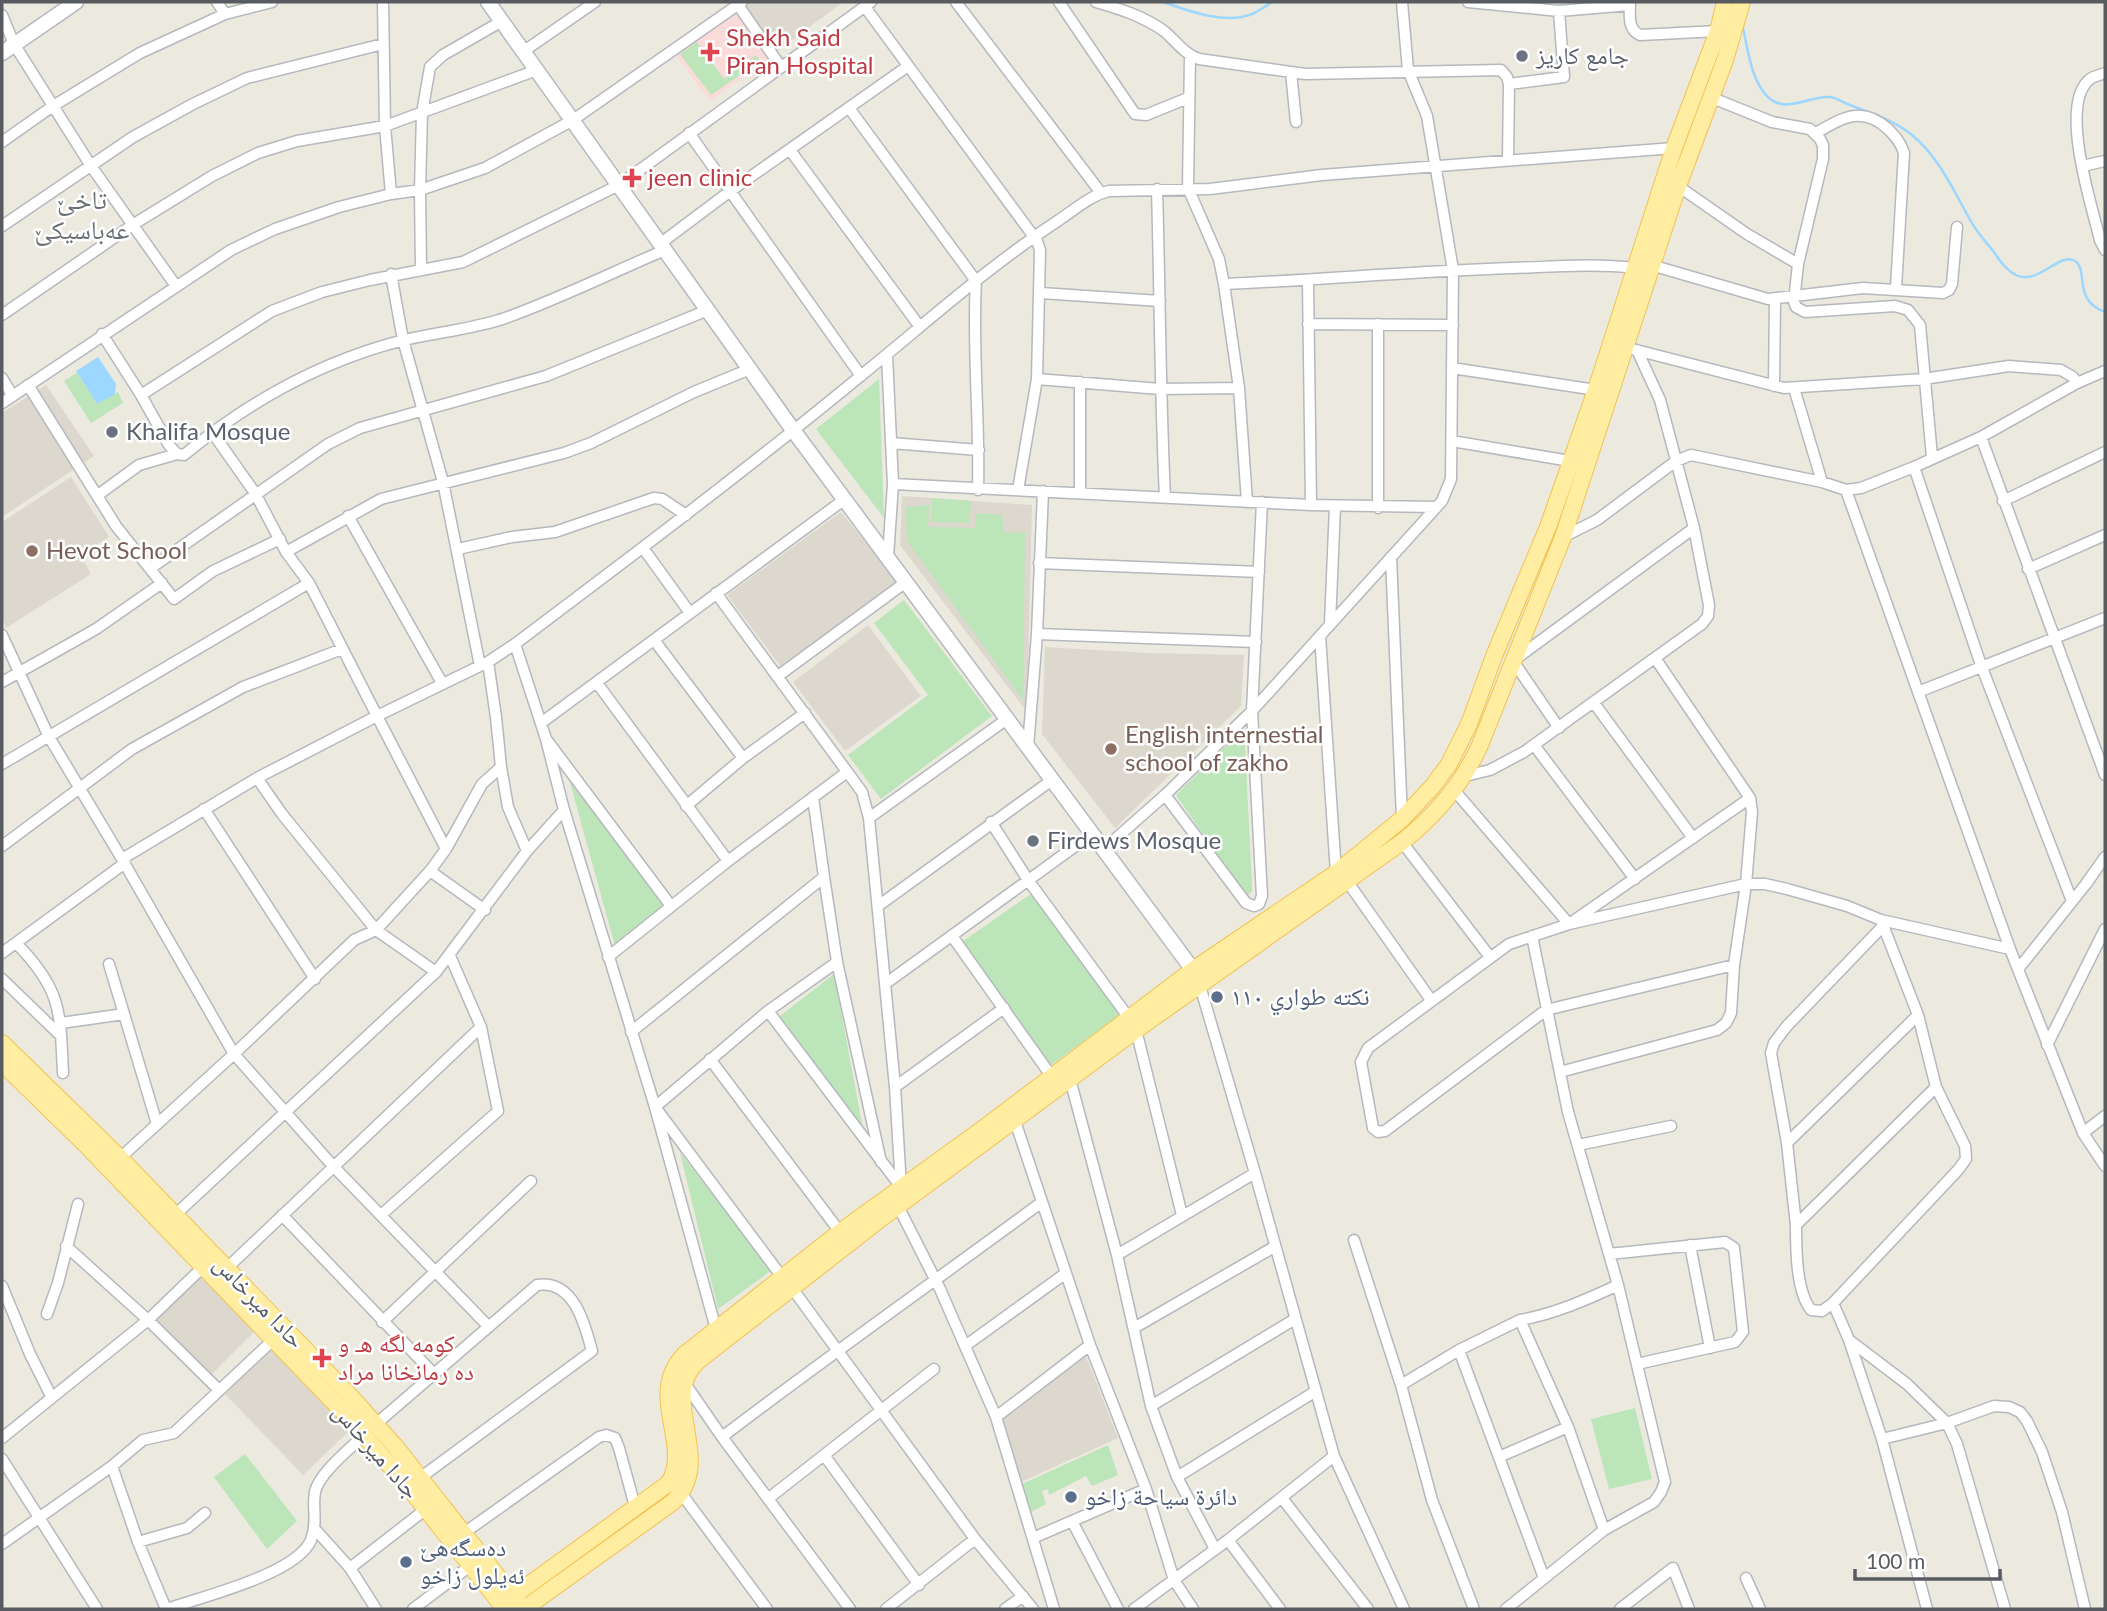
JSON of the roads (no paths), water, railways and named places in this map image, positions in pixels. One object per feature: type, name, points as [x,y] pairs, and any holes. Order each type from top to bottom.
[{"type":"main road","points":[[8,48],[75,2]]},
{"type":"main road","points":[[488,2],[793,430],[1197,977]]},
{"type":"main road","points":[[865,1223],[901,1187],[1052,1077],[1133,1024],[1341,877],[1402,842],[1430,818],[1465,776],[1480,745],[1563,537],[1631,349],[1651,265],[1710,97],[1717,59],[1718,31],[1725,2]]},
{"type":"main road","points":[[1341,877],[1402,818],[1440,776],[1463,738],[1559,493],[1596,390],[1674,148],[1740,9]]},
{"type":"main road","points":[[1559,493],[1576,496]]},
{"type":"main road","points":[[515,1606],[673,1502],[681,1493],[690,1477],[692,1462],[683,1401],[684,1382],[698,1361],[846,1233],[898,1206],[1015,1121],[1070,1079],[1133,1024]]},
{"type":"main road","name":"حادا ميرخاس","points":[[2,1044],[175,1215],[370,1429],[420,1478],[464,1533],[515,1606]]},
{"type":"main road","name":"جادا ميرخاس","points":[[2,1063],[84,1143],[274,1339],[370,1429],[470,1566],[515,1606]]},
{"type":"main road","points":[[515,1606],[664,1488],[674,1472],[676,1459],[668,1398],[671,1374],[685,1354],[716,1329],[787,1282]]},
{"type":"street","points":[[217,2],[225,14]]},
{"type":"street","points":[[2,142],[53,106],[140,53],[225,14],[272,2]]},
{"type":"street","points":[[383,2],[386,126],[391,194]]},
{"type":"street","points":[[524,51],[595,2]]},
{"type":"street","points":[[956,2],[1101,193]]},
{"type":"street","points":[[1059,2],[1135,114],[1146,116],[1188,98]]},
{"type":"street","points":[[1096,2],[1149,21],[1191,56],[1291,72],[1334,74],[1495,69],[1505,73],[1508,84],[1508,160]]},
{"type":"street","points":[[1104,849],[1165,795],[1252,711],[1446,494],[1451,479],[1453,270],[1427,116],[1408,70],[1402,2]]},
{"type":"street","points":[[1468,2],[1518,4],[1559,10],[1630,3],[1630,25],[1640,35],[1718,31]]},
{"type":"street","points":[[2,402],[231,250],[275,229],[339,207],[420,190],[485,168],[573,120],[740,3],[781,67]]},
{"type":"street","points":[[141,395],[272,311],[322,292],[391,274],[463,262],[619,185],[868,4],[908,66],[1040,250],[1037,379],[1018,490]]},
{"type":"street","points":[[1508,84],[1564,77],[1559,10]]},
{"type":"street","points":[[2,15],[8,48],[53,106],[91,166],[176,286]]},
{"type":"street","points":[[421,271],[422,113],[430,67],[443,55],[502,21]]},
{"type":"street","points":[[2,226],[133,137],[192,104],[247,78],[383,44]]},
{"type":"street","points":[[1191,56],[1188,188],[1219,259],[1224,284],[1239,387],[1247,502]]},
{"type":"street","points":[[98,495],[139,465],[177,454],[184,455],[212,432],[280,387],[316,369],[403,340],[506,318],[663,246],[729,192],[908,66]]},
{"type":"street","points":[[2,315],[134,224],[212,176],[258,153],[297,141],[386,126],[537,70]]},
{"type":"street","points":[[1291,72],[1296,122]]},
{"type":"street","points":[[2104,243],[2076,139],[2078,100],[2089,80],[2105,73]]},
{"type":"street","points":[[1710,97],[1772,122],[1803,127],[1816,133],[1823,145],[1823,159],[1798,264],[1793,297],[1796,307],[1805,312],[1895,306],[1908,310],[1920,325],[1932,457]]},
{"type":"street","points":[[849,108],[976,281],[974,306],[978,490]]},
{"type":"street","points":[[1816,133],[1838,120],[1856,115],[1881,123],[1901,143],[1904,153],[1896,288]]},
{"type":"street","points":[[689,134],[861,376]]},
{"type":"street","points":[[2,953],[124,861],[204,809],[257,778],[484,664],[515,644],[686,515],[1033,237],[1101,193],[1210,189],[1434,166],[1674,148]]},
{"type":"street","points":[[790,150],[920,327]]},
{"type":"street","points":[[2082,166],[2105,161]]},
{"type":"street","points":[[1678,186],[1747,234],[1798,264]]},
{"type":"street","points":[[1157,189],[1160,389],[1165,497]]},
{"type":"street","points":[[1651,265],[1761,298],[1775,299],[1821,291],[1863,288],[1943,293],[1949,290],[1952,284],[1957,227]]},
{"type":"street","points":[[1224,284],[1308,281],[1453,270],[1605,265],[1634,268]]},
{"type":"street","points":[[391,274],[403,340],[443,482],[484,664],[508,807],[527,851]]},
{"type":"street","points":[[1308,281],[1311,505]]},
{"type":"street","points":[[1041,293],[1160,301]]},
{"type":"street","points":[[1774,386],[1775,299]]},
{"type":"street","points":[[151,568],[328,444],[360,428],[546,376],[708,310]]},
{"type":"street","points":[[1308,324],[1453,325]]},
{"type":"street","points":[[1378,324],[1378,508]]},
{"type":"street","points":[[102,334],[141,395],[169,446],[177,454]]},
{"type":"street","points":[[1631,349],[1774,386],[1794,388],[1924,379],[2009,366],[2061,370],[2073,377],[2077,383]]},
{"type":"street","points":[[1465,776],[1502,765],[1534,745],[1702,624],[1709,612],[1694,528],[1660,400],[1631,349]]},
{"type":"street","points":[[887,355],[893,484],[888,557]]},
{"type":"street","points":[[1452,368],[1596,390]]},
{"type":"street","points":[[286,552],[381,499],[564,453],[750,369]]},
{"type":"street","points":[[1563,537],[1597,520],[1676,461],[1690,454],[1822,482],[1846,490],[1861,488],[1981,437],[2077,383],[2105,371]]},
{"type":"street","points":[[2,378],[12,395]]},
{"type":"street","points":[[1037,379],[1160,389],[1239,387]]},
{"type":"street","points":[[1080,382],[1080,493]]},
{"type":"street","points":[[28,385],[116,526],[174,599],[213,571],[279,539]]},
{"type":"street","points":[[1794,388],[1822,482]]},
{"type":"street","points":[[212,432],[255,494],[286,552],[309,583],[446,849]]},
{"type":"street","points":[[1981,437],[2105,775]]},
{"type":"street","points":[[1452,441],[1570,461]]},
{"type":"street","points":[[891,443],[979,450]]},
{"type":"street","points":[[2003,501],[2105,452]]},
{"type":"street","points":[[1914,467],[1981,665],[2072,901]]},
{"type":"street","points":[[893,484],[1378,508],[1436,507]]},
{"type":"street","points":[[1846,490],[2010,949],[2083,1133],[2105,1166]]},
{"type":"street","points":[[1028,747],[1037,634],[1043,491]]},
{"type":"street","points":[[458,549],[512,537],[555,532],[654,498],[662,499],[686,515]]},
{"type":"street","points":[[541,723],[845,499]]},
{"type":"street","points":[[1165,795],[1246,904],[1259,904],[1262,896],[1252,711],[1262,502]]},
{"type":"street","points":[[1330,624],[1335,506]]},
{"type":"street","points":[[348,516],[442,683]]},
{"type":"street","points":[[1559,727],[1513,661],[1694,528]]},
{"type":"street","points":[[2028,569],[2105,535]]},
{"type":"street","points":[[643,548],[690,612]]},
{"type":"street","points":[[1391,556],[1402,818]]},
{"type":"street","points":[[1039,563],[1259,572]]},
{"type":"street","points":[[778,676],[906,582]]},
{"type":"street","points":[[2,682],[96,629],[162,583]]},
{"type":"street","points":[[2,764],[309,583]]},
{"type":"street","points":[[716,593],[862,792],[869,818],[878,906],[895,1087],[901,1187]]},
{"type":"street","points":[[1918,692],[2105,618]]},
{"type":"street","points":[[1037,634],[1256,642]]},
{"type":"street","points":[[2,635],[49,737],[124,861],[234,1054],[333,1166],[489,1327]]},
{"type":"street","points":[[1320,636],[1341,877],[1432,1000]]},
{"type":"street","points":[[654,640],[743,758]]},
{"type":"street","points":[[515,644],[546,739],[654,1107],[716,1329]]},
{"type":"street","points":[[2,846],[132,749],[243,687],[342,649]]},
{"type":"street","points":[[1560,1072],[1722,1027],[1731,1013],[1752,812],[1749,798],[1655,658]]},
{"type":"street","points":[[597,683],[728,861]]},
{"type":"street","points":[[1594,703],[1693,838]]},
{"type":"street","points":[[686,806],[743,758],[805,713]]},
{"type":"street","points":[[869,818],[1007,719]]},
{"type":"street","points":[[546,739],[671,906]]},
{"type":"street","points":[[1534,745],[1635,879]]},
{"type":"street","points":[[120,1158],[354,940],[376,930],[430,871],[446,849],[482,784],[501,767]]},
{"type":"street","points":[[608,957],[728,861],[847,772]]},
{"type":"street","points":[[257,778],[282,814],[376,930],[436,972]]},
{"type":"street","points":[[878,906],[1052,780]]},
{"type":"street","points":[[1454,790],[1569,924]]},
{"type":"street","points":[[813,797],[837,962],[881,1162]]},
{"type":"street","points":[[1569,924],[1749,798]]},
{"type":"street","points":[[204,809],[315,979]]},
{"type":"street","points":[[175,1215],[436,972],[527,851],[565,810]]},
{"type":"street","points":[[991,822],[1028,880],[1133,1024],[1182,1215]]},
{"type":"street","points":[[885,984],[1092,834]]},
{"type":"street","points":[[1402,842],[1490,957]]},
{"type":"street","points":[[2018,968],[2105,857]]},
{"type":"street","points":[[430,871],[485,910]]},
{"type":"street","points":[[631,1032],[824,877]]},
{"type":"street","points":[[1734,965],[1546,1010],[1385,1131],[1376,1131],[1372,1125],[1362,1066],[1363,1054],[1368,1048],[1509,944],[1569,924],[1746,884],[1765,884],[1847,906],[1882,923],[2010,949]]},
{"type":"street","points":[[1882,923],[1918,1015],[1936,1087],[1965,1146],[1966,1159],[1833,1303],[1822,1311],[1811,1310],[1805,1302],[1796,1254],[1796,1225],[1787,1143],[1772,1053],[1773,1043],[1882,923]]},
{"type":"street","points":[[2047,1045],[2105,929]]},
{"type":"street","points":[[952,936],[1052,1077]]},
{"type":"street","points":[[1506,1609],[1604,1530],[1654,1502],[1665,1482],[1618,1285],[1560,1072],[1532,936]]},
{"type":"street","points":[[2,939],[14,944],[44,973],[55,997],[61,1023],[63,1073]]},
{"type":"street","points":[[381,1215],[498,1111],[481,1027],[450,956]]},
{"type":"street","points":[[654,1107],[768,1012],[837,962]]},
{"type":"street","points":[[109,964],[157,1124]]},
{"type":"street","points":[[1197,977],[1334,1456],[1404,1609]]},
{"type":"street","points":[[2,979],[61,1036]]},
{"type":"street","points":[[895,1087],[1004,1008]]},
{"type":"street","points":[[768,1012],[901,1187]]},
{"type":"street","points":[[61,1023],[124,1014]]},
{"type":"street","points":[[1787,1143],[1918,1015]]},
{"type":"street","points":[[226,1268],[481,1027]]},
{"type":"street","points":[[710,1059],[846,1233]]},
{"type":"street","points":[[1070,1079],[1117,1255],[1151,1406],[1177,1477],[1215,1549]]},
{"type":"street","points":[[1796,1225],[1936,1087]]},
{"type":"street","points":[[654,1107],[838,1349],[975,1539],[1033,1609]]},
{"type":"street","points":[[2083,1133],[2105,1116]]},
{"type":"street","points":[[1015,1121],[1090,1345],[1146,1489],[1174,1580],[1193,1609]]},
{"type":"street","points":[[1578,1145],[1671,1126]]},
{"type":"street","points":[[1117,1255],[1255,1173]]},
{"type":"street","points":[[383,1322],[531,1181]]},
{"type":"street","points":[[722,1437],[838,1349],[936,1281],[1042,1202]]},
{"type":"street","points":[[47,1314],[78,1204]]},
{"type":"street","points":[[898,1206],[936,1281],[996,1418],[1054,1609]]},
{"type":"street","points":[[282,1215],[434,1374]]},
{"type":"street","points":[[1354,1240],[1401,1385],[1433,1500],[1474,1609]]},
{"type":"street","points":[[1609,1254],[1725,1242],[1734,1248],[1743,1332],[1735,1342],[1637,1364]]},
{"type":"street","points":[[1690,1245],[1710,1348]]},
{"type":"street","points":[[66,1246],[148,1320],[219,1390]]},
{"type":"street","points":[[1134,1328],[1274,1247]]},
{"type":"street","points":[[2,1438],[148,1320],[204,1266]]},
{"type":"street","points":[[965,1346],[1066,1273]]},
{"type":"street","points":[[111,1466],[138,1542],[167,1609],[276,1572],[297,1558],[310,1542],[316,1518],[315,1493],[321,1478],[370,1429],[528,1291],[545,1283],[561,1290],[584,1318],[592,1351],[420,1478]]},
{"type":"street","points":[[1401,1385],[1459,1350],[1520,1320],[1538,1317],[1587,1300],[1618,1285]]},
{"type":"street","points":[[2,1286],[51,1396]]},
{"type":"street","points":[[1833,1303],[1849,1340],[1882,1439],[1927,1609]]},
{"type":"street","points":[[1151,1406],[1295,1319]]},
{"type":"street","points":[[1520,1320],[1568,1427],[1604,1530]]},
{"type":"street","points":[[2,1544],[143,1440],[174,1433],[274,1339]]},
{"type":"street","points":[[1849,1340],[1907,1384],[1947,1423],[1957,1444],[2006,1609]]},
{"type":"street","points":[[996,1418],[1090,1345]]},
{"type":"street","points":[[1459,1350],[1544,1578]]},
{"type":"street","points":[[769,1498],[934,1369]]},
{"type":"street","points":[[684,1382],[844,1607]]},
{"type":"street","points":[[1177,1477],[1315,1391]]},
{"type":"street","points":[[1882,1439],[1947,1423],[1994,1406],[2009,1407],[2020,1412],[2042,1452],[2062,1512],[2085,1609]]},
{"type":"street","points":[[1499,1457],[1568,1427]]},
{"type":"street","points":[[464,1533],[598,1437],[606,1435],[615,1438],[619,1448],[635,1510]]},
{"type":"street","points":[[824,1455],[919,1585]]},
{"type":"street","points":[[1134,1609],[1282,1499],[1334,1456]]},
{"type":"street","points":[[2,1459],[97,1609]]},
{"type":"street","points":[[1034,1538],[1146,1489]]},
{"type":"street","points":[[681,1493],[766,1609]]},
{"type":"street","points":[[1282,1499],[1368,1609]]},
{"type":"street","points":[[350,1568],[426,1509]]},
{"type":"street","points":[[138,1542],[187,1528],[205,1513]]},
{"type":"street","points":[[1073,1523],[1118,1609]]},
{"type":"street","points":[[314,1528],[350,1568],[376,1609]]},
{"type":"street","points":[[886,1609],[975,1539]]},
{"type":"street","points":[[1228,1540],[1280,1609]]},
{"type":"street","points":[[413,1609],[470,1566]]},
{"type":"street","points":[[1620,1609],[1673,1568],[1689,1609]]},
{"type":"street","points":[[1746,1578],[1760,1609]]},
{"type":"street","points":[[1005,1609],[1023,1596]]},
{"type":"water","points":[[98,357],[116,384],[115,394],[97,404],[76,371]]},
{"type":"waterway","points":[[1163,2],[1207,16],[1230,18],[1252,14],[1272,2]]},
{"type":"waterway","points":[[1742,24],[1754,73],[1769,98],[1783,104],[1823,97],[1833,98],[1898,125],[1930,153],[1974,227],[2006,268],[2024,277],[2040,273],[2069,259],[2075,261],[2079,265],[2088,300],[2105,312]]},
{"type":"place","name":"Shekh Said Piran Hospital","points":[[710,52]]},
{"type":"place","name":"جامع كاريز","points":[[1522,56]]},
{"type":"place","name":"jeen clinic","points":[[632,178]]},
{"type":"place","name":"Khalifa Mosque","points":[[112,432]]},
{"type":"place","name":"Hevot School","points":[[32,551]]},
{"type":"place","name":"English internestial school of zakho","points":[[1111,749]]},
{"type":"place","name":"Firdews Mosque","points":[[1033,841]]},
{"type":"place","name":"نكته طواري ١١٠","points":[[1217,997]]},
{"type":"place","name":"كومه لگه هـ و ده رمانخانا مراد","points":[[322,1358]]},
{"type":"place","name":"دائرة سياحة زاخو","points":[[1071,1497]]},
{"type":"place","name":"ده‌سگه‌هێ ئه‌يلول زاخو","points":[[406,1562]]},
{"type":"district","name":"تاخێ عه‌باسيكێ","points":[[82,215]]}]
